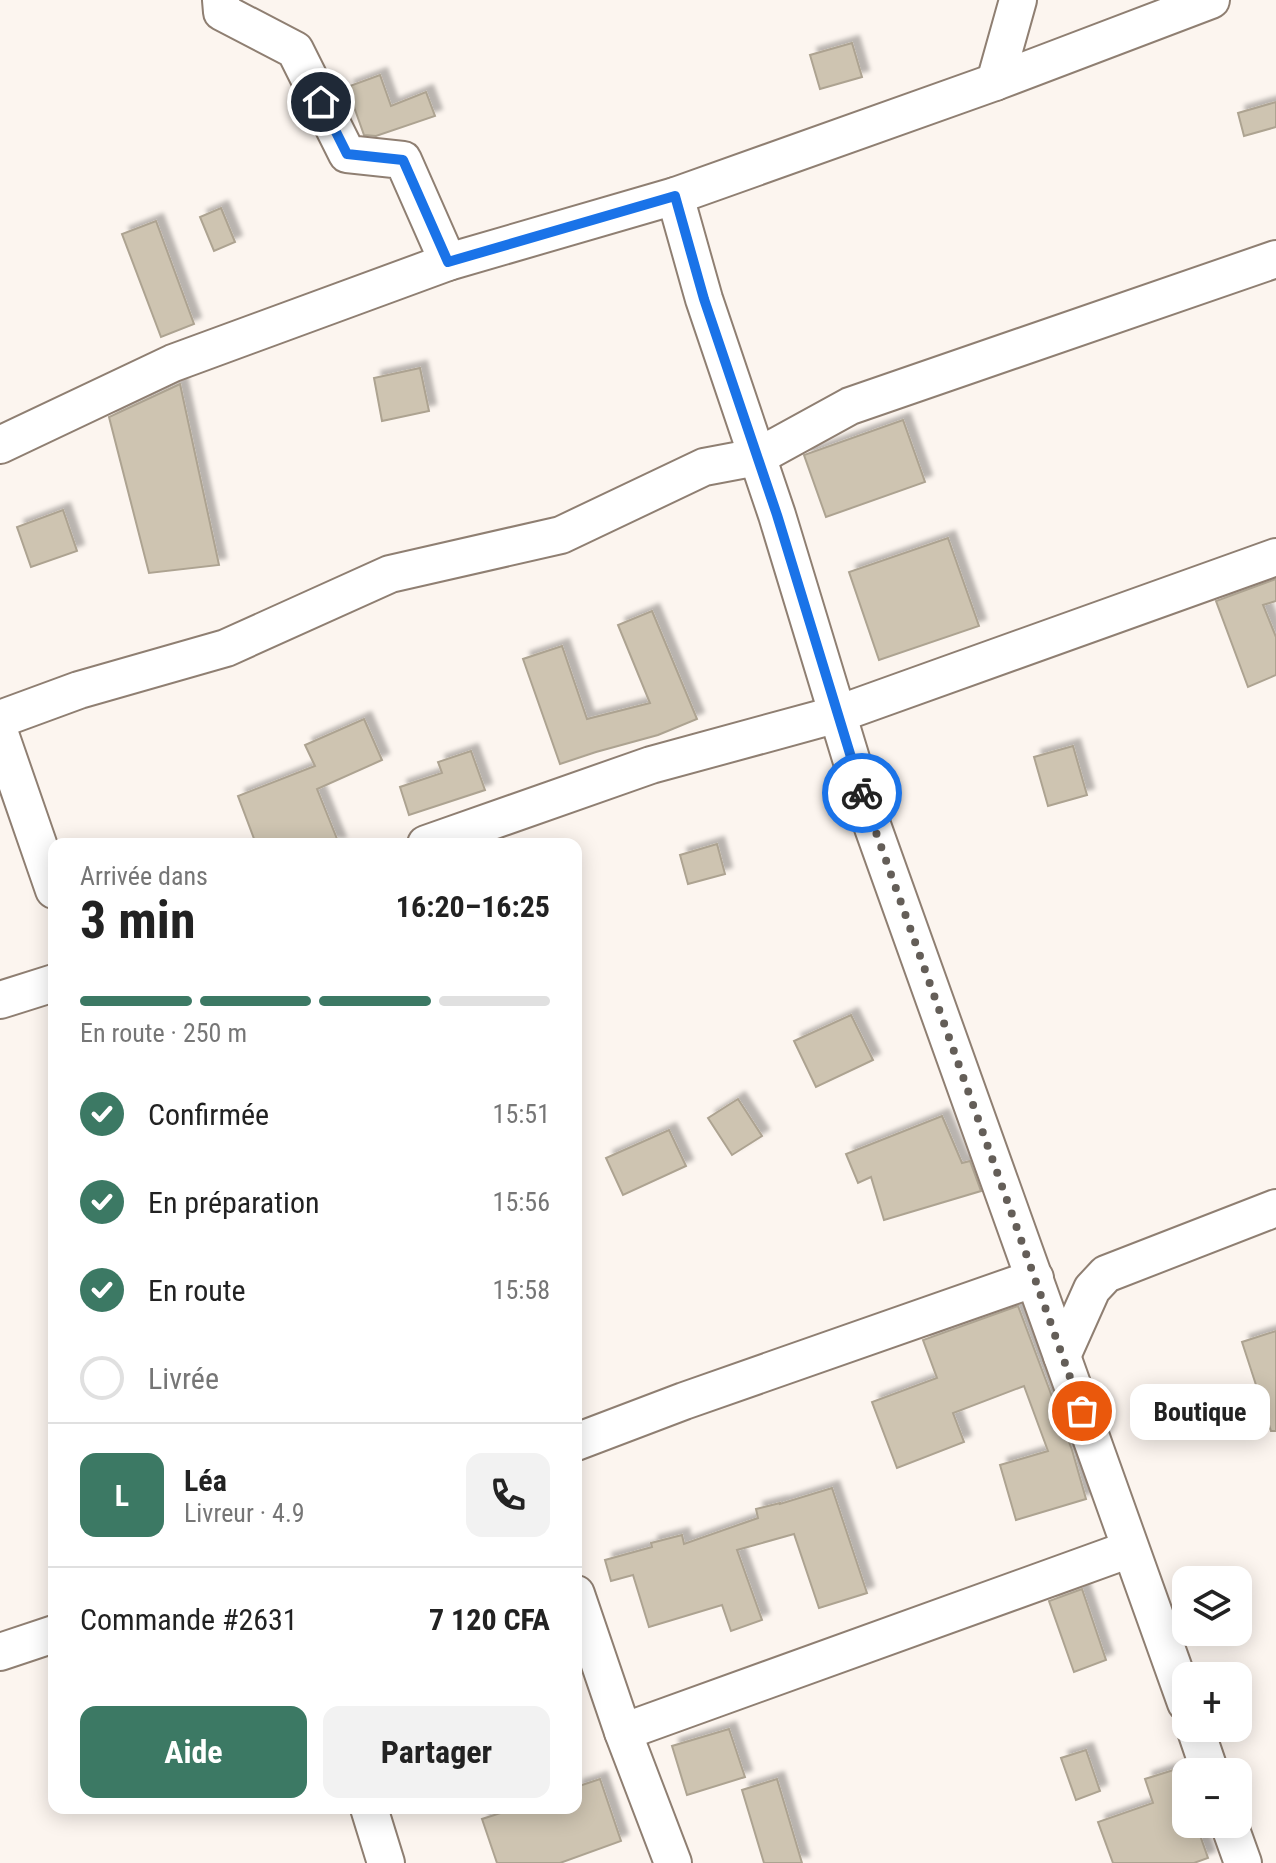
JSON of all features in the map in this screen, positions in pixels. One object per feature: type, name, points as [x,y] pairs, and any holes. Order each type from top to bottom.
[{"type":"street","points":[[221,0],[222,12],[295,50],[347,154],[403,160],[448,262]]},
{"type":"street","points":[[995,82],[1018,0]]},
{"type":"street","points":[[0,445],[173,363],[448,262],[675,196],[995,82],[1211,0]]},
{"type":"street","points":[[675,196],[704,299],[785,541],[871,822],[1172,1664]]},
{"type":"street","points":[[0,719],[79,690],[226,648],[390,574],[561,535],[704,467],[757,457],[850,406],[1276,259]]},
{"type":"street","points":[[443,838],[651,765],[838,714],[1276,557]]},
{"type":"street","points":[[0,734],[48,873]]},
{"type":"street","points":[[0,1000],[48,985]]},
{"type":"street","points":[[1062,1356],[1092,1289],[1106,1274],[1276,1208]]},
{"type":"street","points":[[582,1440],[660,1409],[1035,1278]]},
{"type":"street","points":[[623,1732],[1130,1549]]},
{"type":"street","points":[[582,1612],[623,1732],[673,1863]]},
{"type":"street","points":[[0,1652],[48,1636]]},
{"type":"street","points":[[371,1814],[386,1863]]},
{"type":"street","points":[[1234,1838],[1243,1863]]},
{"type":"building","points":[[852,43],[862,77],[820,89],[810,55]]},
{"type":"building","points":[[380,75],[391,106],[426,92],[435,116],[376,136],[364,135],[347,87]]},
{"type":"building","points":[[1276,102],[1276,127],[1244,136],[1238,113]]},
{"type":"building","points":[[221,208],[235,242],[214,251],[200,217]]},
{"type":"building","points":[[156,221],[194,324],[161,337],[122,234]]},
{"type":"building","points":[[420,368],[429,411],[382,421],[374,378]]},
{"type":"building","points":[[180,384],[219,565],[149,573],[109,417]]},
{"type":"building","points":[[903,420],[925,482],[826,517],[804,455]]},
{"type":"building","points":[[63,510],[77,551],[31,567],[17,527]]},
{"type":"building","points":[[948,538],[979,626],[879,660],[849,572]]},
{"type":"building","points":[[1276,579],[1276,601],[1263,605],[1276,637],[1276,675],[1248,687],[1216,601]]},
{"type":"building","points":[[652,611],[697,719],[658,735],[560,764],[523,659],[562,646],[587,719],[650,703],[618,625]]},
{"type":"building","points":[[364,719],[382,760],[317,789],[337,838],[254,838],[238,796],[315,766],[305,745]]},
{"type":"building","points":[[1073,746],[1087,795],[1048,806],[1034,757]]},
{"type":"building","points":[[471,751],[485,790],[409,815],[400,787],[442,773],[438,762]]},
{"type":"building","points":[[717,844],[725,874],[688,884],[680,855]]},
{"type":"building","points":[[851,1015],[873,1060],[816,1087],[794,1041]]},
{"type":"building","points":[[738,1099],[762,1136],[732,1155],[708,1118]]},
{"type":"building","points":[[942,1116],[962,1163],[970,1161],[981,1191],[884,1220],[871,1177],[858,1183],[846,1154]]},
{"type":"building","points":[[669,1130],[686,1166],[623,1195],[606,1158]]},
{"type":"building","points":[[1018,1306],[1072,1450],[1086,1499],[1016,1520],[1000,1465],[1048,1451],[1024,1386],[953,1413],[964,1442],[897,1468],[872,1402],[937,1378],[923,1340]]},
{"type":"building","points":[[1276,1331],[1276,1431],[1271,1431],[1242,1342]]},
{"type":"building","points":[[832,1488],[867,1593],[819,1608],[794,1534],[737,1550],[762,1620],[731,1631],[722,1605],[649,1627],[633,1575],[611,1581],[605,1560],[682,1535],[684,1544],[758,1518],[756,1509]]},
{"type":"building","points":[[1082,1589],[1106,1660],[1074,1672],[1049,1601]]},
{"type":"building","points":[[729,1729],[745,1777],[687,1795],[672,1746]]},
{"type":"building","points":[[1086,1750],[1100,1791],[1076,1800],[1061,1758]]},
{"type":"building","points":[[1172,1770],[1172,1838],[1201,1838],[1208,1858],[1194,1863],[1113,1863],[1098,1822],[1153,1803],[1145,1779]]},
{"type":"building","points":[[600,1779],[621,1841],[560,1863],[497,1863],[482,1819],[497,1814],[582,1814],[582,1785]]},
{"type":"building","points":[[777,1779],[802,1863],[764,1863],[742,1790]]},
{"type":"way so far","points":[[862,793],[1082,1411]]},
{"type":"place","name":"Boutique","points":[[1082,1411]]},
{"type":"route","points":[[321,102],[347,154],[403,160],[448,262],[675,196],[704,299],[777,515],[862,793]]}]
